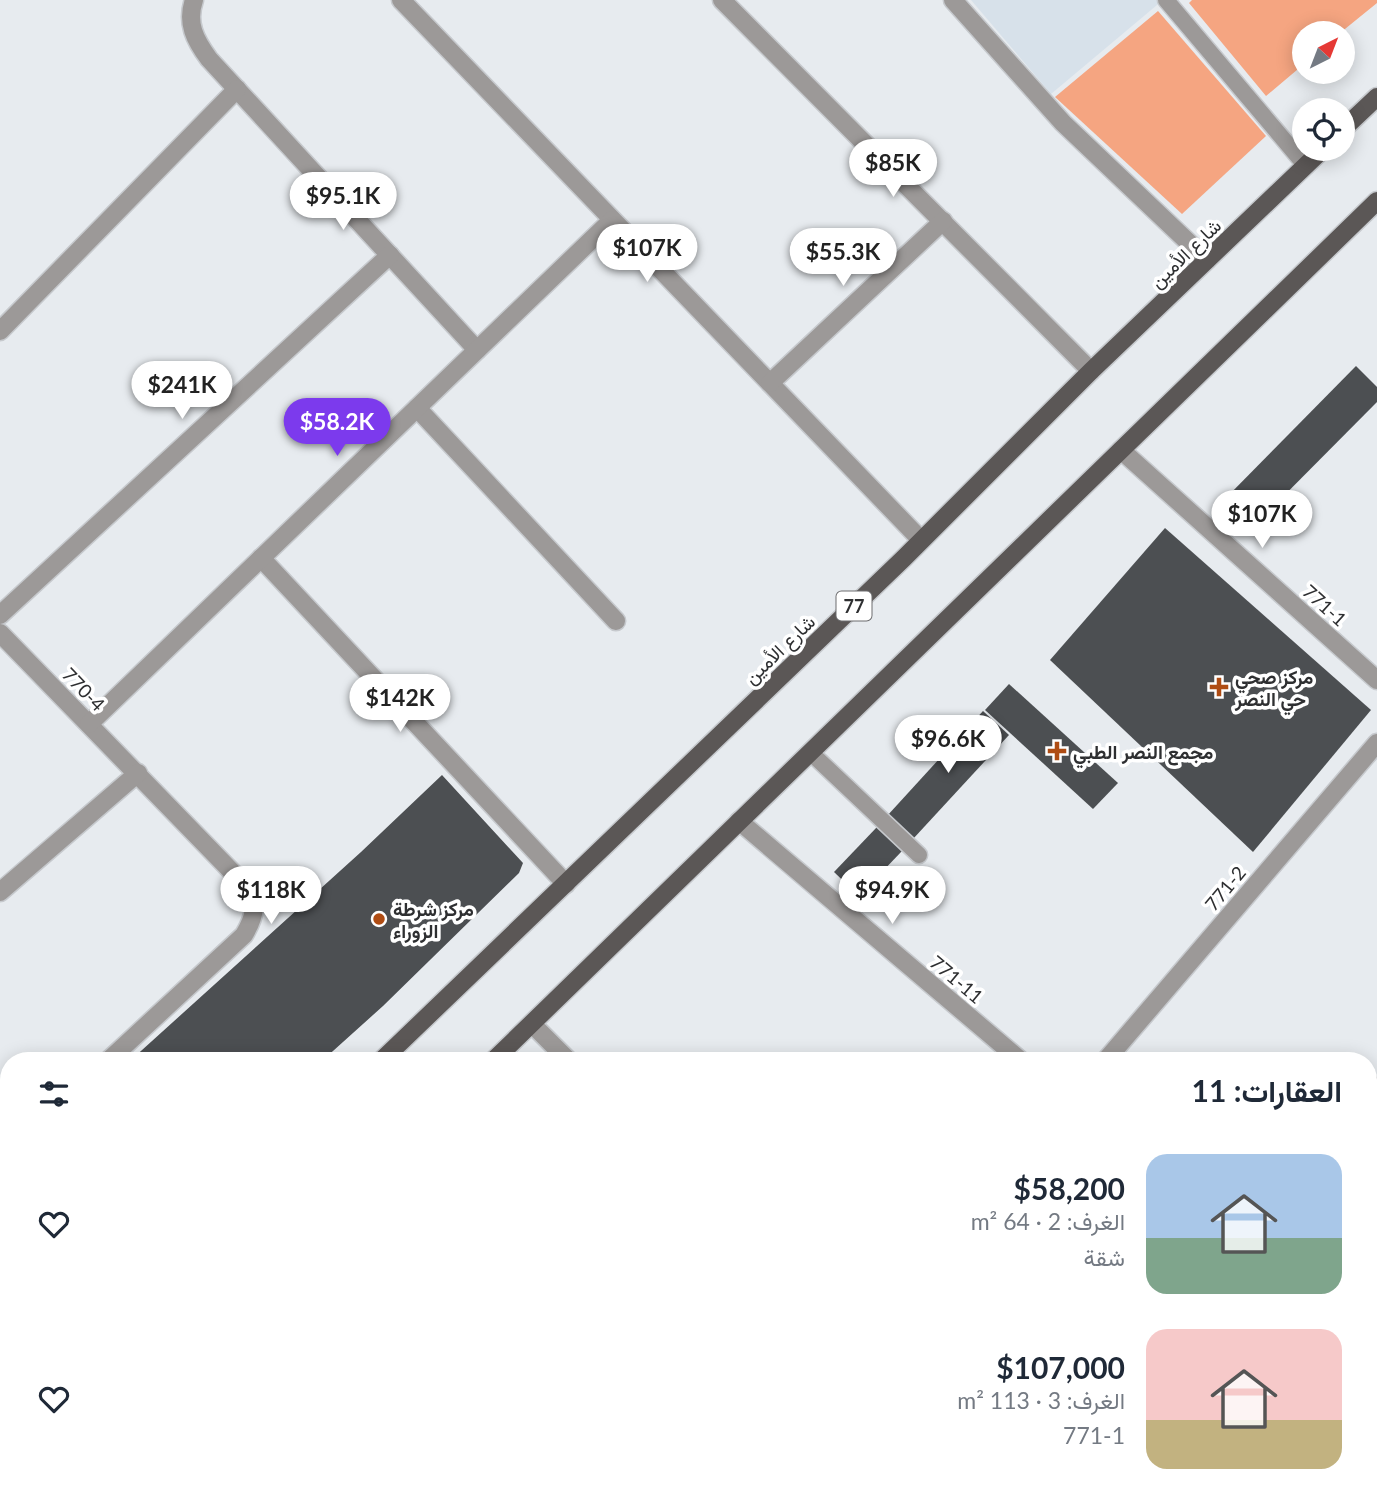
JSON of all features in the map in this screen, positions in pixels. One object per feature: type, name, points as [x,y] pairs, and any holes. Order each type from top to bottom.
[{"type":"main road","points":[[1355,118],[1377,97]]},
{"type":"main road","name":"شارع الأمين","points":[[390,1052],[1311,161]]},
{"type":"main road","points":[[502,1052],[1377,201]]},
{"type":"street","points":[[194,0],[189,14],[194,35],[205,53],[477,351]]},
{"type":"street","points":[[401,0],[921,540]]},
{"type":"street","points":[[722,0],[1091,371]]},
{"type":"street","points":[[953,0],[1063,123],[1208,260]]},
{"type":"street","points":[[0,331],[237,89]]},
{"type":"street","points":[[89,724],[612,220]]},
{"type":"street","points":[[769,383],[943,221]]},
{"type":"street","points":[[0,615],[390,255]]},
{"type":"street","points":[[417,408],[616,621]]},
{"type":"street","name":"771-1","points":[[1121,450],[1377,680]]},
{"type":"street","points":[[261,558],[566,884]]},
{"type":"street","name":"770-4","points":[[0,633],[237,877],[253,903],[255,915],[244,935],[118,1052]]},
{"type":"street","name":"771-2","points":[[1113,1052],[1377,743]]},
{"type":"street","points":[[0,892],[138,773]]},
{"type":"street","name":"771-11","points":[[739,821],[1011,1052]]},
{"type":"street","points":[[532,1024],[560,1052]]},
{"type":"lane","points":[[1166,0],[1306,166]]},
{"type":"lane","points":[[810,752],[919,855]]},
{"type":"shaded area","points":[[971,0],[1163,0],[1051,94]]},
{"type":"shaded area","points":[[1192,0],[1377,0],[1377,3],[1355,21],[1292,21],[1292,74],[1266,96],[1189,3]]},
{"type":"shaded area","points":[[1158,11],[1266,136],[1182,214],[1055,97]]},
{"type":"building","points":[[1356,366],[1377,387],[1377,402],[1249,531],[1221,503]]},
{"type":"building","name":"مركز صحي حي النصر","points":[[1165,528],[1371,710],[1253,852],[1050,660]]},
{"type":"building","points":[[1009,684],[1118,783],[1093,809],[985,710]]},
{"type":"building","points":[[983,711],[1009,735],[913,839],[887,816]]},
{"type":"building","name":"مركز شرطة الزوراء","points":[[442,775],[523,863],[519,873],[332,1052],[140,1052]]},
{"type":"building","points":[[877,827],[902,851],[859,896],[834,872]]},
{"type":"place","name":"مركز صحي حي النصر","points":[[1219,687]]},
{"type":"place","name":"مجمع النصر الطبي","points":[[1057,751]]},
{"type":"place","name":"مركز شرطة الزوراء","points":[[379,919]]}]
